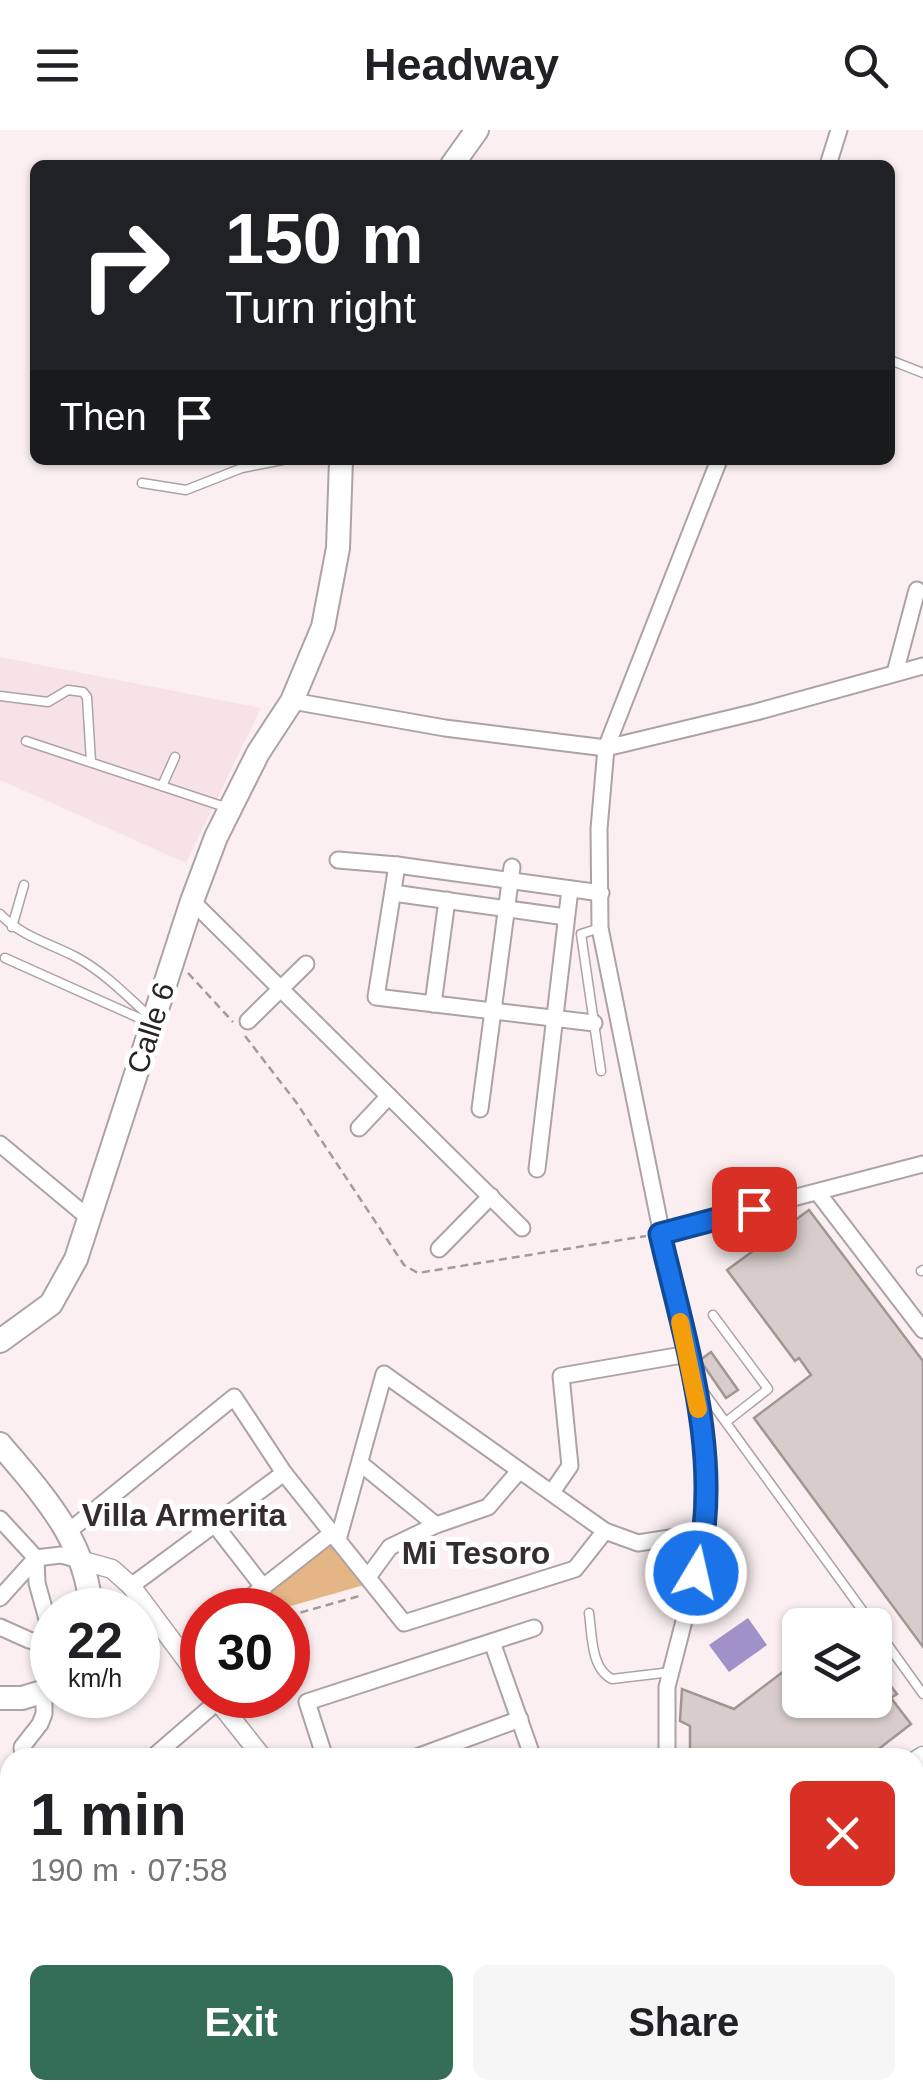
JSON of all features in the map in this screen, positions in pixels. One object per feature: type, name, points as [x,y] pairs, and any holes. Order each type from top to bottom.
[{"type":"main road","points":[[455,160],[476,130]]},
{"type":"main road","name":"Calle 6","points":[[0,1341],[52,1304],[76,1259],[192,901],[228,808],[292,701],[314,652],[332,588],[338,548],[341,465]]},
{"type":"main road","points":[[0,1444],[67,1528],[86,1588]]},
{"type":"main road","points":[[0,1698],[30,1694]]},
{"type":"street","points":[[830,160],[840,130]]},
{"type":"street","points":[[667,1748],[667,1687],[705,1540],[702,1438],[600,928],[600,829],[606,748],[717,465]]},
{"type":"street","points":[[895,673],[918,590]]},
{"type":"street","points":[[292,701],[445,728],[606,748],[923,666]]},
{"type":"street","points":[[338,860],[456,873],[511,874],[601,894]]},
{"type":"street","points":[[397,865],[376,997],[594,1023]]},
{"type":"street","points":[[434,1004],[456,873]]},
{"type":"street","points":[[480,1110],[511,874]]},
{"type":"street","points":[[536,1169],[570,889]]},
{"type":"street","points":[[393,893],[566,917]]},
{"type":"street","points":[[192,901],[522,1228]]},
{"type":"street","points":[[248,1021],[306,964]]},
{"type":"street","points":[[359,1128],[389,1096]]},
{"type":"street","points":[[0,1144],[90,1220]]},
{"type":"street","points":[[660,1234],[923,1164]]},
{"type":"street","points":[[818,1193],[923,1330]]},
{"type":"street","points":[[439,1249],[491,1196]]},
{"type":"street","points":[[552,1492],[570,1466],[561,1376],[688,1354]]},
{"type":"street","points":[[215,1525],[264,1588],[335,1536],[384,1374],[605,1532],[638,1543],[689,1535],[705,1540]]},
{"type":"street","points":[[67,1528],[234,1397],[284,1473],[404,1623],[575,1570],[605,1532]]},
{"type":"street","points":[[360,1463],[436,1525]]},
{"type":"street","points":[[368,1577],[390,1547],[488,1507],[520,1470]]},
{"type":"street","points":[[131,1586],[284,1473]]},
{"type":"street","points":[[0,1519],[36,1558],[38,1588]]},
{"type":"street","points":[[0,1598],[36,1558],[61,1555],[112,1569],[131,1586],[180,1650]]},
{"type":"street","points":[[0,1628],[30,1640]]},
{"type":"street","points":[[322,1748],[307,1702],[534,1628]]},
{"type":"street","points":[[492,1642],[529,1748]]},
{"type":"street","points":[[22,1748],[41,1718]]},
{"type":"street","points":[[163,1748],[195,1718]]},
{"type":"street","points":[[232,1718],[255,1748]]},
{"type":"street","points":[[441,1748],[520,1719]]},
{"type":"lane","points":[[895,362],[923,373]]},
{"type":"lane","points":[[142,483],[186,490],[257,465]]},
{"type":"lane","points":[[0,696],[48,702],[68,690],[83,692],[91,762]]},
{"type":"lane","points":[[26,741],[228,808]]},
{"type":"lane","points":[[162,786],[174,756]]},
{"type":"lane","points":[[12,928],[24,885]]},
{"type":"lane","points":[[0,914],[12,928],[78,958],[105,976],[152,1022]]},
{"type":"lane","points":[[600,928],[580,934],[601,1070]]},
{"type":"lane","points":[[5,958],[152,1022]]},
{"type":"lane","points":[[713,1315],[768,1390],[726,1422]]},
{"type":"lane","points":[[692,1377],[861,1608]]},
{"type":"lane","points":[[589,1613],[598,1669],[604,1677],[612,1680],[671,1672]]},
{"type":"lane","points":[[892,1651],[923,1694]]},
{"type":"path","points":[[174,957],[282,1081],[410,1270],[418,1273],[660,1234]]},
{"type":"path","points":[[310,1610],[378,1591]]},
{"type":"shaded area","points":[[0,657],[261,708],[186,863],[0,780]]},
{"type":"shaded area","points":[[326,1538],[364,1585],[310,1601],[310,1588],[265,1588]]},
{"type":"shaded area","points":[[748,1618],[767,1645],[729,1672],[709,1645]]},
{"type":"building","points":[[809,1210],[923,1361],[923,1647],[754,1418],[811,1375],[799,1358],[795,1361],[727,1270]]},
{"type":"building","points":[[711,1352],[738,1390],[726,1398],[700,1360]]},
{"type":"building","points":[[782,1673],[782,1718],[892,1718],[892,1699],[911,1724],[880,1748],[690,1748],[690,1726],[680,1721],[682,1689],[734,1709]]},
{"type":"slow traffic","points":[[680,1322],[698,1409]]},
{"type":"district","name":"Villa Armerita","points":[[184,1515]]},
{"type":"district","name":"Mi Tesoro","points":[[476,1553]]},
{"type":"route","points":[[696,1573],[705,1540],[702,1438],[688,1354],[660,1234],[754,1209]]}]
